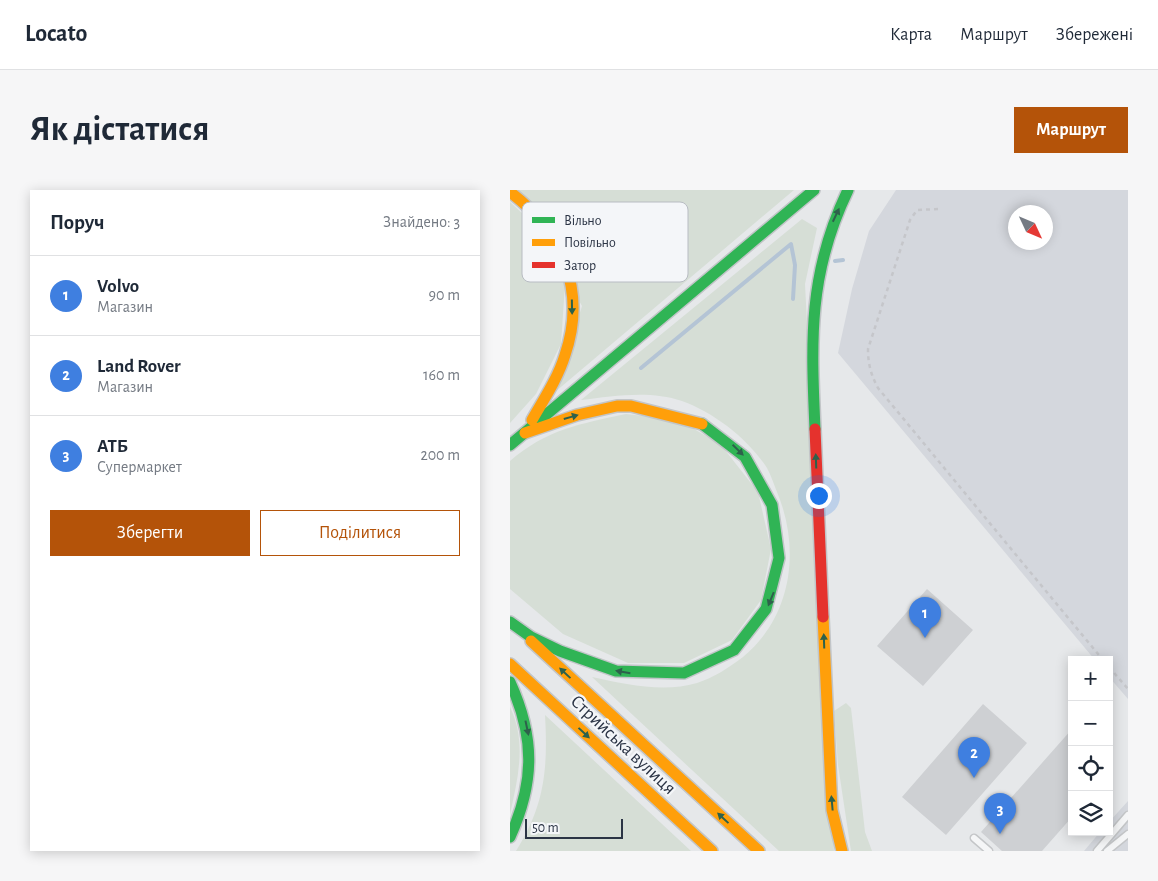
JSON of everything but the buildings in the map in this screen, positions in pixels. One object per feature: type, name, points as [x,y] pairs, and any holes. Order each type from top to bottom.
[{"type":"main road","points":[[510,445],[814,190]]},
{"type":"main road","points":[[842,851],[832,810],[829,765],[812,325],[816,277],[824,244],[848,190]]},
{"type":"main road","points":[[510,192],[523,202]]},
{"type":"main road","points":[[525,433],[556,377],[567,351],[573,306],[570,282]]},
{"type":"main road","points":[[512,624],[560,651],[594,666],[625,673],[657,676],[688,672],[716,661],[734,650],[763,617],[778,576],[780,548],[776,518],[766,487],[754,466],[738,449],[713,429],[687,416],[661,409],[629,406],[570,416],[525,433]]},
{"type":"main road","points":[[512,624],[759,851]]},
{"type":"main road","name":"Стрийська вулиця","points":[[510,664],[712,851]]},
{"type":"main road","points":[[510,682],[528,728],[530,767],[526,798],[510,837]]},
{"type":"lane","points":[[1097,851],[1128,815]]},
{"type":"lane","points":[[1107,851],[1128,834]]},
{"type":"lane","points":[[974,838],[989,851]]},
{"type":"path","points":[[938,209],[917,210],[910,220],[868,349],[868,362],[872,376],[878,388],[1101,656]]},
{"type":"path","points":[[1113,672],[1128,689]]},
{"type":"shaded area","points":[[518,190],[794,190],[688,280],[688,202],[525,202]]},
{"type":"shaded area","points":[[896,190],[1128,190],[1128,699],[1113,682],[1113,656],[1092,656],[838,353],[852,289],[869,231]]},
{"type":"shaded area","points":[[510,202],[522,213],[522,282],[564,282],[565,284],[561,344],[536,394],[510,423]]},
{"type":"shaded area","points":[[802,219],[817,228],[805,284],[834,851],[779,851],[592,677],[631,685],[658,687],[684,686],[703,681],[738,661],[760,641],[782,602],[790,559],[789,536],[777,492],[768,471],[750,447],[730,428],[707,412],[682,401],[645,395],[581,400]]},
{"type":"shaded area","points":[[569,282],[685,282],[555,392],[582,306]]},
{"type":"shaded area","points":[[626,414],[679,420],[721,445],[758,492],[771,549],[761,600],[732,640],[684,663],[628,663],[563,634],[510,589],[510,461],[537,442],[565,429]]},
{"type":"shaded area","points":[[846,703],[851,708],[865,832],[872,851],[851,851],[838,765],[834,711]]},
{"type":"shaded area","points":[[510,707],[515,720],[520,747],[518,774],[510,814]]},
{"type":"shaded area","points":[[545,715],[691,851],[516,851],[526,834],[539,802],[545,769]]},
{"type":"shaded area","points":[[1128,801],[1128,851],[1084,851],[1097,836],[1113,836],[1113,818]]},
{"type":"waterway","points":[[641,368],[791,244],[795,265],[793,299]]},
{"type":"waterway","points":[[835,261],[843,260]]},
{"type":"traffic: fast","points":[[510,445],[814,190]]},
{"type":"traffic: fast","points":[[815,429],[813,366],[815,307],[825,250],[848,190]]},
{"type":"traffic: fast","points":[[510,622],[531,637],[560,651],[616,671],[684,673],[734,650],[766,609],[779,558],[772,505],[745,457],[702,424]]},
{"type":"traffic: fast","points":[[510,682],[524,722],[529,760],[524,797],[510,837]]},
{"type":"traffic: slow","points":[[510,192],[522,203]]},
{"type":"traffic: slow","points":[[532,420],[555,380],[565,355],[571,331],[573,308],[570,282]]},
{"type":"traffic: slow","points":[[525,433],[577,415],[617,406],[631,406],[702,424]]},
{"type":"traffic: slow","points":[[823,617],[832,810],[842,851]]},
{"type":"traffic: slow","points":[[531,641],[759,851]]},
{"type":"traffic: slow","points":[[510,664],[712,851]]},
{"type":"traffic: jam","points":[[815,429],[823,617]]},
{"type":"place","name":"Volvo","points":[[925,638]]},
{"type":"place","name":"Land Rover","points":[[974,778]]},
{"type":"place","name":"АТБ","points":[[1000,834]]}]
